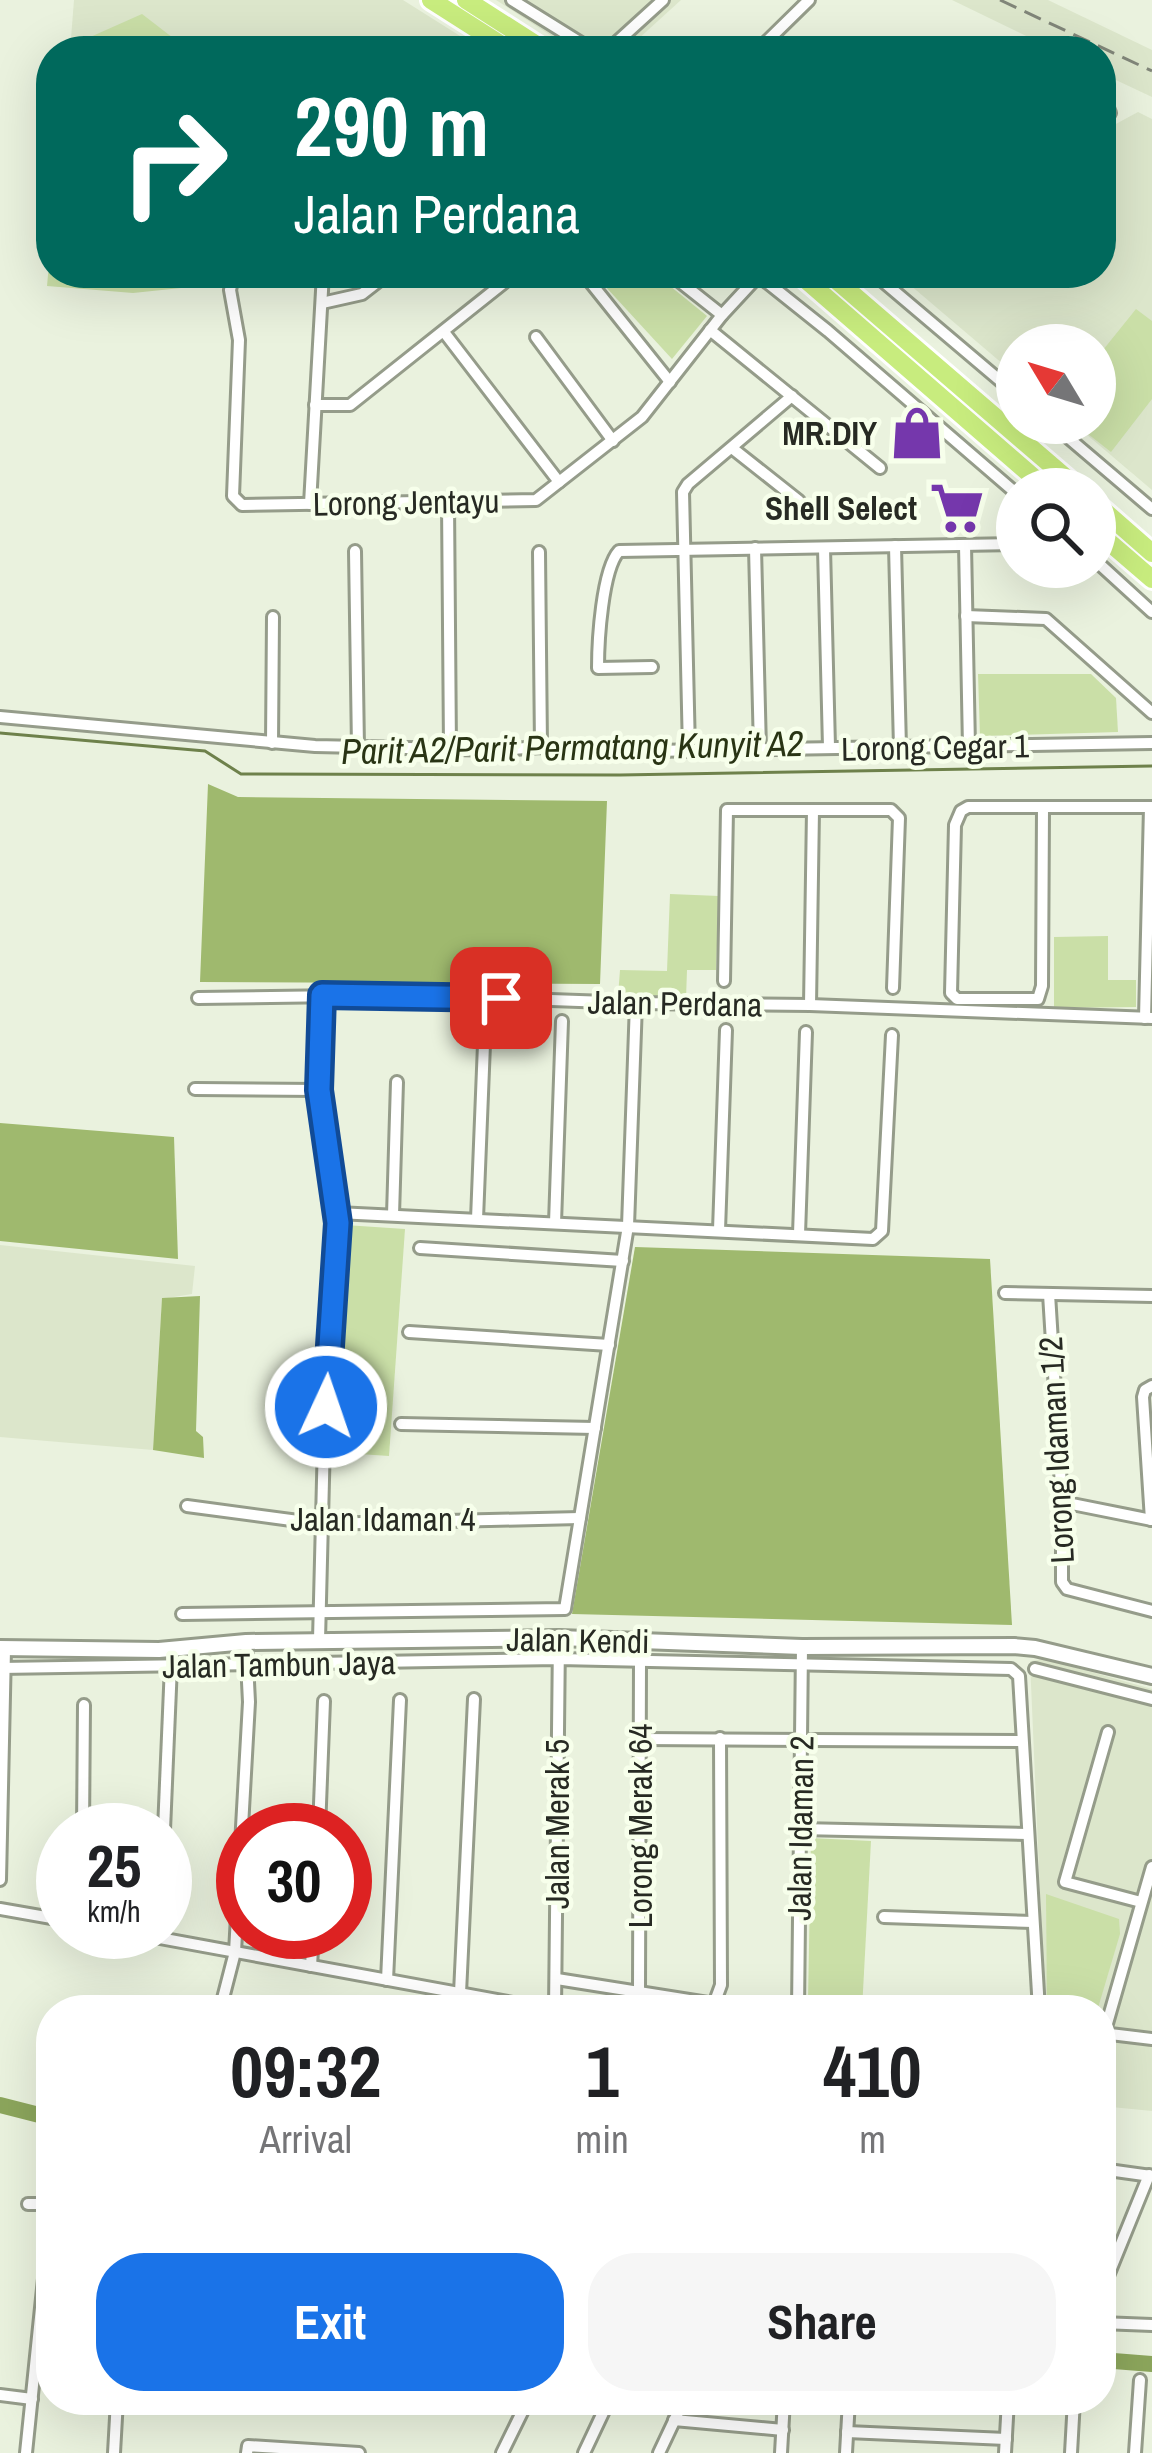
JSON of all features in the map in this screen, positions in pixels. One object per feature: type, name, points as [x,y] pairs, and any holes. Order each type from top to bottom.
[{"type":"highway","points":[[431,0],[485,36]]},
{"type":"highway","points":[[466,0],[523,36]]},
{"type":"highway","points":[[815,288],[1023,468]]},
{"type":"highway","points":[[846,288],[1055,468]]},
{"type":"highway","points":[[1116,521],[1152,553]]},
{"type":"highway","points":[[1116,557],[1152,579]]},
{"type":"street","points":[[512,0],[570,36]]},
{"type":"street","points":[[623,36],[663,0]]},
{"type":"street","points":[[772,36],[809,0]]},
{"type":"street","name":"Lorong Jentayu","points":[[230,288],[239,340],[233,496],[242,505],[536,500],[643,417],[747,288]]},
{"type":"street","points":[[310,504],[322,288]]},
{"type":"street","points":[[322,302],[370,288]]},
{"type":"street","points":[[315,405],[350,404],[498,288]]},
{"type":"street","points":[[595,288],[670,382]]},
{"type":"street","points":[[688,288],[722,315]]},
{"type":"street","points":[[777,288],[996,476]]},
{"type":"street","points":[[891,288],[996,376]]},
{"type":"street","points":[[710,330],[880,467]]},
{"type":"street","points":[[444,332],[560,482]]},
{"type":"street","points":[[536,337],[613,441]]},
{"type":"street","points":[[688,751],[682,492],[792,396]]},
{"type":"street","points":[[1076,444],[1152,509]]},
{"type":"street","points":[[732,448],[799,501]]},
{"type":"street","points":[[448,502],[450,749]]},
{"type":"street","points":[[652,667],[598,668],[605,592],[613,557],[619,551],[996,544]]},
{"type":"street","points":[[965,545],[969,747]]},
{"type":"street","points":[[895,546],[900,748]]},
{"type":"street","points":[[755,548],[760,750]]},
{"type":"street","points":[[824,548],[829,747]]},
{"type":"street","points":[[355,551],[358,748]]},
{"type":"street","points":[[539,552],[541,747]]},
{"type":"street","points":[[1116,568],[1152,612]]},
{"type":"street","points":[[966,616],[1046,619],[1152,713]]},
{"type":"street","points":[[272,743],[273,617]]},
{"type":"street","name":"Lorong Cegar 1","points":[[0,717],[358,748],[541,747],[582,752],[1152,743]]},
{"type":"street","points":[[1043,809],[1042,986],[1038,999],[956,999],[951,993],[955,826],[961,811],[968,807],[1151,807],[1149,1018]]},
{"type":"street","points":[[724,981],[727,810],[891,810],[899,818],[893,988]]},
{"type":"street","points":[[810,1005],[813,810]]},
{"type":"street","name":"Jalan Perdana","points":[[198,998],[410,994],[1149,1018]]},
{"type":"street","points":[[319,1640],[337,1213],[319,1090],[322,995]]},
{"type":"street","points":[[580,1518],[628,1226],[637,1003]]},
{"type":"street","points":[[477,1219],[485,1018]]},
{"type":"street","points":[[555,1223],[562,1022]]},
{"type":"street","points":[[719,1230],[726,1030]]},
{"type":"street","points":[[799,1234],[806,1032]]},
{"type":"street","points":[[337,1213],[873,1239],[882,1231],[892,1035]]},
{"type":"street","points":[[393,1215],[397,1082]]},
{"type":"street","points":[[195,1089],[319,1090]]},
{"type":"street","points":[[420,1248],[622,1261]]},
{"type":"street","points":[[1006,1293],[1152,1296]]},
{"type":"street","name":"Lorong Idaman 1/2","points":[[1049,1294],[1063,1582],[1067,1588],[1152,1611]]},
{"type":"street","points":[[409,1332],[609,1345]]},
{"type":"street","points":[[1062,1502],[1152,1520],[1143,1397],[1152,1386]]},
{"type":"street","points":[[401,1424],[595,1428]]},
{"type":"street","name":"Jalan Idaman 4","points":[[187,1506],[321,1524],[580,1518]]},
{"type":"street","name":"Jalan Kendi","points":[[182,1614],[565,1609],[580,1518]]},
{"type":"street","name":"Jalan Kendi","points":[[2,1648],[159,1650],[246,1642],[559,1638],[802,1647],[1014,1646],[1152,1676]]},
{"type":"street","name":"Jalan Merak 5","points":[[554,1995],[559,1638]]},
{"type":"street","points":[[243,1803],[249,1702],[246,1642]]},
{"type":"street","name":"Jalan Idaman 2","points":[[799,1995],[802,1647]]},
{"type":"street","points":[[0,1880],[2,1648]]},
{"type":"street","name":"Jalan Kendi","points":[[559,1659],[1011,1669],[1019,1676],[1022,1741]]},
{"type":"street","name":"Jalan Tambun Jaya","points":[[2,1668],[559,1659]]},
{"type":"street","name":"Lorong Merak 64","points":[[639,1992],[640,1660]]},
{"type":"street","points":[[165,1803],[171,1665]]},
{"type":"street","points":[[1035,1669],[1152,1700]]},
{"type":"street","points":[[460,1993],[474,1699]]},
{"type":"street","points":[[387,1980],[400,1700]]},
{"type":"street","points":[[320,1803],[324,1701]]},
{"type":"street","points":[[83,1803],[84,1705]]},
{"type":"street","points":[[1108,1732],[1065,1882],[1141,1902]]},
{"type":"street","points":[[717,1995],[720,1738]]},
{"type":"street","points":[[640,1739],[1022,1741],[1038,1995]]},
{"type":"street","points":[[800,1828],[1028,1834]]},
{"type":"street","points":[[1114,1995],[1152,1867]]},
{"type":"street","points":[[0,1909],[36,1915]]},
{"type":"street","points":[[884,1917],[1033,1922]]},
{"type":"street","points":[[224,1995],[233,1959]]},
{"type":"street","points":[[272,1959],[471,1995]]},
{"type":"street","points":[[310,1966],[311,1959]]},
{"type":"street","points":[[556,1979],[658,1995]]},
{"type":"street","points":[[1116,2035],[1152,2039]]},
{"type":"street","points":[[1116,2171],[1151,2175],[1116,2258]]},
{"type":"street","points":[[28,2204],[36,2205]]},
{"type":"street","points":[[1116,2324],[1152,2325]]},
{"type":"street","points":[[26,2453],[36,2358]]},
{"type":"street","points":[[1135,2453],[1140,2380]]},
{"type":"street","points":[[0,2396],[32,2398]]},
{"type":"street","points":[[114,2453],[116,2415]]},
{"type":"street","points":[[502,2453],[521,2415]]},
{"type":"street","points":[[584,2453],[602,2415]]},
{"type":"street","points":[[658,2453],[676,2415]]},
{"type":"street","points":[[782,2453],[784,2415]]},
{"type":"street","points":[[846,2453],[848,2415]]},
{"type":"street","points":[[1005,2453],[1007,2415]]},
{"type":"street","points":[[1070,2453],[1073,2415]]},
{"type":"street","points":[[674,2420],[783,2430]]},
{"type":"street","points":[[847,2432],[1006,2439]]},
{"type":"street","points":[[247,2450],[359,2453]]},
{"type":"shaded area","points":[[74,0],[403,0],[460,36],[71,36]]},
{"type":"shaded area","points":[[496,0],[681,0],[641,36],[552,36]]},
{"type":"shaded area","points":[[952,0],[1048,0],[1152,50],[1152,97],[1116,80],[1116,36],[1026,36]]},
{"type":"shaded area","points":[[1138,112],[1152,119],[1152,490],[1098,444],[1116,444],[1116,324],[996,324],[996,358],[914,288],[1116,288],[1116,124]]},
{"type":"shaded area","points":[[0,1245],[195,1266],[192,1294],[162,1299],[153,1450],[0,1437]]},
{"type":"shaded area","points":[[1045,1659],[1152,1689],[1152,2111],[1116,2107],[1116,1995],[1044,1995],[1030,1661]]},
{"type":"green space","points":[[142,14],[171,36],[92,36]]},
{"type":"green space","points":[[72,288],[181,288],[133,293]]},
{"type":"green space","points":[[607,288],[672,288],[707,316],[672,359]]},
{"type":"green space","points":[[1136,309],[1152,321],[1152,399],[1111,452],[1101,444],[1116,444],[1116,334]]},
{"type":"green space","points":[[978,674],[1091,674],[1116,698],[1118,732],[980,736]]},
{"type":"green space","points":[[208,784],[238,797],[607,801],[600,984],[200,982]]},
{"type":"green space","points":[[670,894],[719,896],[716,970],[687,970],[686,999],[618,996],[620,970],[667,971]]},
{"type":"green space","points":[[1108,936],[1108,980],[1136,980],[1136,1007],[1054,1008],[1054,937]]},
{"type":"green space","points":[[0,1123],[174,1137],[178,1259],[0,1241]]},
{"type":"green space","points":[[345,1225],[405,1229],[389,1456],[329,1452]]},
{"type":"green space","points":[[635,1247],[990,1259],[1012,1625],[572,1614]]},
{"type":"green space","points":[[200,1296],[196,1431],[203,1437],[204,1458],[153,1450],[162,1298]]},
{"type":"green space","points":[[811,1838],[871,1841],[863,1995],[808,1995]]},
{"type":"green space","points":[[1046,1894],[1119,1919],[1120,1934],[1102,1995],[1047,1995]]},
{"type":"waterway","name":"Parit A2/Parit Permatang Kunyit A2","points":[[0,733],[205,751],[241,774],[620,775],[1152,766]]},
{"type":"waterway","points":[[0,2105],[36,2114]]},
{"type":"waterway","points":[[1116,2361],[1152,2364]]},
{"type":"railway","points":[[1000,0],[1077,36]]},
{"type":"railway","points":[[1116,54],[1152,71]]},
{"type":"place","name":"MR.DIY","points":[[917,433]]},
{"type":"place","name":"Shell Select","points":[[957,508]]},
{"type":"route","points":[[326,1407],[338,1223],[319,1090],[322,995],[501,998]]}]
